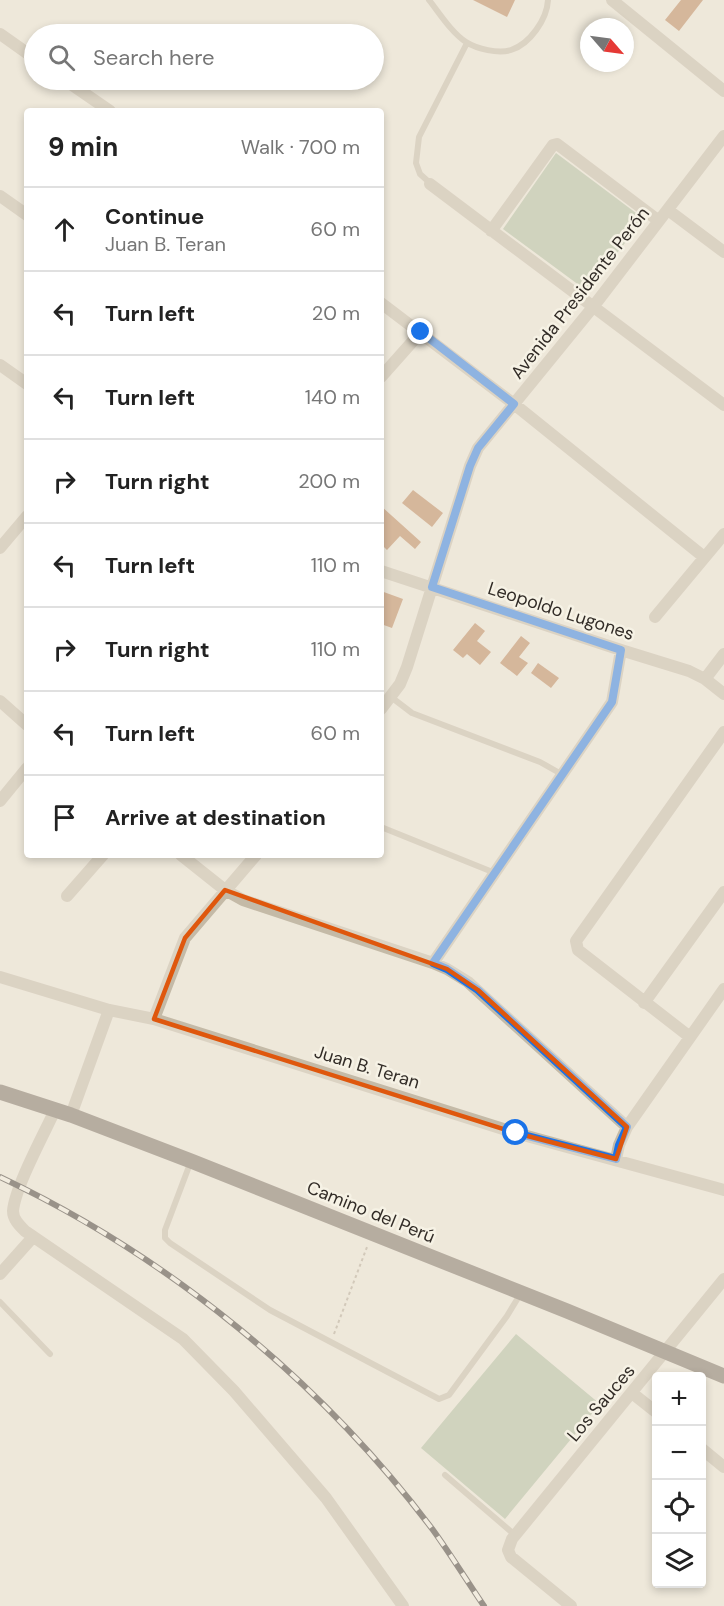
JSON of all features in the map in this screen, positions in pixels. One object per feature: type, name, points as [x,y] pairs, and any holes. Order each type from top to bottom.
[{"type":"main road","name":"Camino del Perú","points":[[0,1092],[71,1115],[191,1161],[724,1376]]},
{"type":"street","points":[[612,0],[724,92]]},
{"type":"street","points":[[622,10],[631,0]]},
{"type":"street","points":[[0,34],[24,51]]},
{"type":"street","points":[[80,90],[106,108]]},
{"type":"street","name":"Avenida Presidente Perón","points":[[384,705],[400,684],[407,667],[470,466],[478,448],[593,307],[724,136]]},
{"type":"street","points":[[491,231],[553,145],[557,144],[659,221]]},
{"type":"street","points":[[430,184],[724,405]]},
{"type":"street","points":[[0,196],[24,212]]},
{"type":"street","points":[[668,210],[724,252]]},
{"type":"street","points":[[384,305],[514,404],[704,557]]},
{"type":"street","points":[[384,374],[421,332]]},
{"type":"street","points":[[0,365],[24,382]]},
{"type":"street","points":[[2,543],[24,519]]},
{"type":"street","points":[[655,617],[724,534]]},
{"type":"street","name":"Leopoldo Lugones","points":[[384,573],[689,671],[705,679],[724,694]]},
{"type":"street","points":[[433,963],[612,702],[621,650]]},
{"type":"street","points":[[705,679],[724,654]]},
{"type":"street","points":[[0,701],[24,722]]},
{"type":"street","points":[[690,1037],[644,1003],[578,950],[575,945],[724,732]]},
{"type":"street","points":[[0,801],[24,772]]},
{"type":"street","points":[[67,896],[100,858]]},
{"type":"street","points":[[185,858],[225,890],[243,900],[447,969],[478,990],[627,1127]]},
{"type":"street","points":[[154,1019],[185,938],[253,858]]},
{"type":"street","points":[[644,1003],[724,892]]},
{"type":"street","name":"Juan B. Teran","points":[[0,977],[108,1010],[154,1019],[516,1133],[724,1190]]},
{"type":"street","points":[[616,1159],[627,1127],[724,989]]},
{"type":"street","points":[[71,1115],[108,1010]]},
{"type":"street","points":[[55,1110],[20,1187],[13,1213],[16,1223],[183,1339],[200,1354],[234,1390],[326,1498],[403,1606]]},
{"type":"street","points":[[0,1274],[33,1237]]},
{"type":"street","name":"Los Sauces","points":[[571,1606],[512,1557],[508,1550],[515,1535],[724,1279]]},
{"type":"street","points":[[632,1393],[652,1408]]},
{"type":"street","points":[[706,1452],[724,1467]]},
{"type":"lane","points":[[429,0],[467,43],[491,50],[512,50],[528,40],[541,23],[548,0]]},
{"type":"lane","points":[[430,184],[420,174],[416,163],[419,137],[467,43]]},
{"type":"lane","points":[[391,697],[412,713],[540,762],[563,775]]},
{"type":"lane","points":[[384,828],[495,873]]},
{"type":"lane","points":[[191,1161],[165,1230],[165,1238],[170,1243],[270,1310],[439,1399],[448,1395],[507,1316],[521,1293]]},
{"type":"lane","points":[[0,1302],[50,1354]]},
{"type":"lane","points":[[445,1475],[515,1535]]},
{"type":"path","points":[[331,1342],[372,1234]]},
{"type":"highlighted area","points":[[225,890],[447,969],[478,990],[627,1127],[616,1159],[516,1133],[154,1019],[185,938]]},
{"type":"green space","points":[[556,153],[644,219],[587,291],[503,229]]},
{"type":"green space","points":[[516,1334],[600,1404],[505,1519],[421,1448]]},
{"type":"building","points":[[473,0],[515,0],[507,17]]},
{"type":"building","points":[[681,0],[703,0],[679,31],[665,20]]},
{"type":"building","points":[[413,490],[443,513],[432,527],[402,503]]},
{"type":"building","points":[[384,509],[421,542],[415,549],[400,536],[387,550],[384,547]]},
{"type":"building","points":[[384,592],[403,599],[392,628],[384,625]]},
{"type":"building","points":[[475,623],[485,631],[477,641],[491,652],[480,665],[467,654],[463,658],[453,650]]},
{"type":"building","points":[[521,636],[530,643],[519,657],[528,663],[517,676],[500,663]]},
{"type":"building","points":[[538,663],[559,678],[551,688],[531,673]]},
{"type":"railway","points":[[0,1177],[63,1209],[123,1245],[182,1285],[238,1328],[291,1374],[342,1423],[389,1475],[433,1530],[484,1606]]},
{"type":"route","points":[[421,332],[514,404],[478,448],[470,466],[432,587],[621,650],[612,702],[433,963],[447,969],[478,990],[627,1127],[616,1159],[516,1133]]}]
